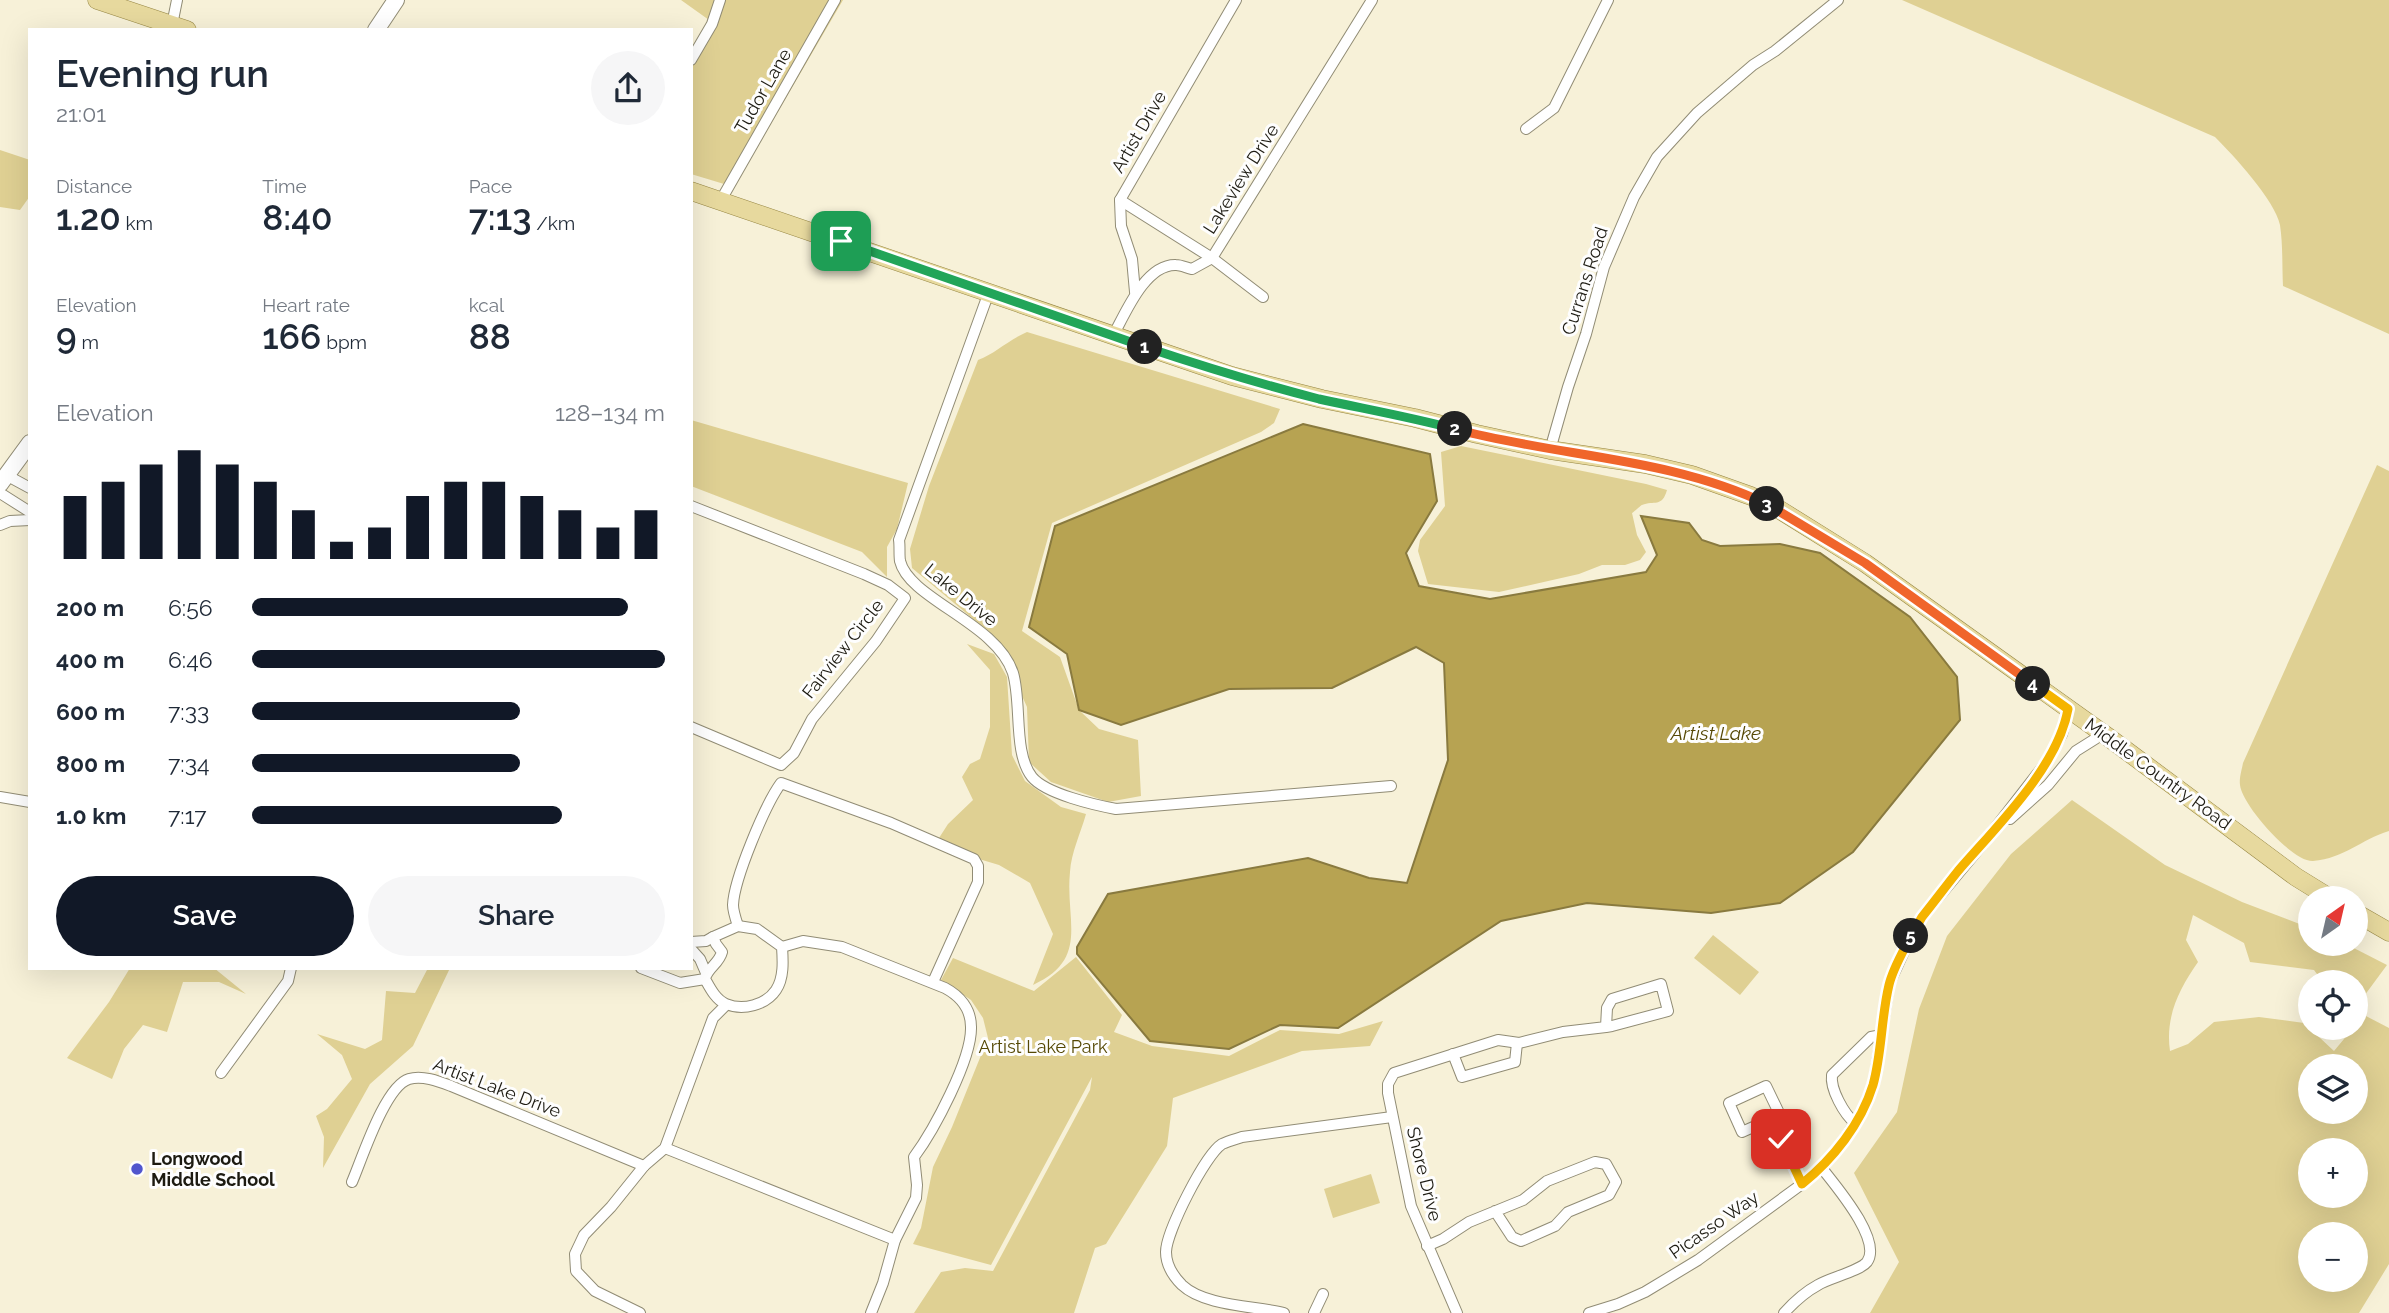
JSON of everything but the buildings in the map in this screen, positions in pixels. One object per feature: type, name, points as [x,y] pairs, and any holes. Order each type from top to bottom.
[{"type":"main road","points":[[97,0],[180,27]]},
{"type":"main road","points":[[377,28],[396,0]]},
{"type":"main road","name":"Middle Country Road","points":[[693,192],[1232,376],[1550,450],[1645,464],[1692,475],[1751,496],[1780,510],[1865,563],[2311,886]]},
{"type":"main road","points":[[3,480],[28,446]]},
{"type":"main road","points":[[2368,920],[2389,932]]},
{"type":"street","points":[[177,0],[180,27]]},
{"type":"street","points":[[693,57],[712,24],[720,0]]},
{"type":"street","name":"Tudor Lane","points":[[721,200],[835,0]]},
{"type":"street","name":"Artist Drive","points":[[1135,292],[1132,260],[1121,226],[1120,200],[1236,0]]},
{"type":"street","name":"Lakeview Drive","points":[[1114,336],[1135,292],[1164,267],[1176,265],[1192,269],[1212,258],[1372,0]]},
{"type":"street","points":[[1526,129],[1554,108],[1608,0]]},
{"type":"street","name":"Currans Road","points":[[1550,450],[1604,267],[1634,197],[1657,157],[1697,113],[1753,65],[1775,51],[1838,0]]},
{"type":"street","points":[[1120,200],[1212,258],[1263,297]]},
{"type":"street","name":"Lake Drive","points":[[989,292],[899,540],[900,563],[909,577],[929,596],[977,627],[995,646],[1012,671],[1020,725],[1021,756],[1033,779],[1074,800],[1116,809],[1391,786]]},
{"type":"street","points":[[3,480],[28,487]]},
{"type":"street","points":[[0,493],[28,511]]},
{"type":"street","name":"Fairview Circle","points":[[693,507],[864,573],[888,585],[905,598],[870,649],[812,719],[794,752],[781,765],[693,728]]},
{"type":"street","points":[[0,525],[10,521],[28,520]]},
{"type":"street","name":"Picasso Way","points":[[1590,1313],[1618,1304],[1662,1283],[1802,1184],[1840,1146],[1855,1124],[1874,1083],[1889,984],[1913,932],[2050,756],[2062,734],[2068,709]]},
{"type":"street","name":"Picasso Way","points":[[1982,845],[2036,796],[2076,751],[2103,734]]},
{"type":"street","points":[[2050,756],[2064,765]]},
{"type":"street","points":[[738,926],[733,906],[742,867],[772,796],[781,783],[891,823],[974,859],[978,866],[978,882],[933,982]]},
{"type":"street","points":[[0,797],[28,802]]},
{"type":"street","points":[[693,942],[706,941],[738,926],[757,929],[782,947]]},
{"type":"street","points":[[646,970],[680,984],[705,976],[720,959],[722,952],[713,937]]},
{"type":"street","points":[[782,947],[803,941],[842,947],[933,982],[958,995],[969,1014],[971,1038],[968,1051],[933,1131],[914,1157],[916,1198],[895,1240],[871,1313]]},
{"type":"street","points":[[693,951],[700,959],[705,976],[718,999],[726,1005],[742,1007],[767,1002],[777,988],[782,971],[782,947]]},
{"type":"street","points":[[221,1073],[288,981],[291,970]]},
{"type":"street","points":[[1517,1043],[1515,1062],[1462,1077],[1453,1054],[1498,1040],[1517,1043],[1556,1032],[1606,1027],[1668,1011],[1661,984],[1612,999],[1607,1008],[1606,1027]]},
{"type":"street","points":[[640,1313],[595,1291],[576,1271],[575,1254],[584,1235],[644,1166],[664,1148],[713,1018],[726,1005]]},
{"type":"street","points":[[1855,1124],[1845,1112],[1831,1081],[1832,1075],[1871,1037],[1882,1035]]},
{"type":"street","name":"Shore Drive","points":[[1453,1054],[1394,1073],[1390,1078],[1388,1093],[1411,1206],[1457,1313]]},
{"type":"street","name":"Artist Lake Drive","points":[[352,1182],[394,1091],[405,1080],[418,1077],[451,1086],[644,1166]]},
{"type":"street","points":[[1766,1086],[1780,1115],[1771,1119],[1742,1132],[1729,1103],[1766,1086]]},
{"type":"street","points":[[1284,1313],[1216,1300],[1191,1292],[1175,1276],[1168,1264],[1166,1253],[1171,1227],[1207,1161],[1221,1145],[1242,1137],[1392,1117]]},
{"type":"street","points":[[1771,1119],[1802,1184]]},
{"type":"street","points":[[664,1148],[895,1240]]},
{"type":"street","points":[[1427,1246],[1469,1222],[1495,1211],[1523,1200],[1547,1181],[1595,1162],[1606,1164],[1616,1182],[1609,1195],[1568,1212],[1555,1226],[1521,1241],[1512,1237],[1495,1211]]},
{"type":"street","points":[[1784,1313],[1818,1284],[1867,1262],[1870,1253],[1861,1221],[1821,1167]]},
{"type":"street","points":[[1314,1313],[1323,1294]]},
{"type":"green space","points":[[681,0],[843,0],[734,187],[693,175],[693,47],[709,20]]},
{"type":"green space","points":[[1902,0],[2389,0],[2389,334],[2283,286],[2281,233],[2277,215],[2252,178],[2215,137]]},
{"type":"green space","points":[[0,150],[28,159],[28,199],[20,210],[0,207]]},
{"type":"green space","points":[[1027,332],[1280,409],[1274,423],[1261,432],[1052,523],[1022,631],[1060,657],[1079,710],[1099,729],[1138,740],[1141,796],[1108,802],[1051,782],[1029,762],[1027,707],[996,638],[912,568],[910,549],[929,486],[978,360]]},
{"type":"green space","points":[[693,421],[908,483],[897,529],[887,547],[887,577],[862,552],[693,487]]},
{"type":"green space","points":[[1461,446],[1667,490],[1660,501],[1642,505],[1632,513],[1637,535],[1646,552],[1640,560],[1625,565],[1602,565],[1579,574],[1499,592],[1428,584],[1418,551],[1420,540],[1445,506],[1441,452]]},
{"type":"green space","points":[[2377,465],[2389,471],[2389,831],[2343,853],[2313,861],[2293,852],[2269,831],[2243,794],[2240,777],[2243,763]]},
{"type":"green space","points":[[967,644],[994,654],[1007,677],[1012,755],[1025,781],[1061,807],[1086,814],[1071,865],[1071,937],[1068,951],[1051,975],[1033,985],[1053,934],[1030,883],[999,865],[979,859],[939,838],[948,824],[973,800],[962,777],[970,764],[980,759],[990,727],[990,670]]},
{"type":"green space","points":[[2072,800],[2165,865],[2242,902],[2298,923],[2298,956],[2368,955],[2387,965],[2368,991],[2368,970],[2314,970],[2250,962],[2244,943],[2193,915],[2186,940],[2198,962],[2179,993],[2172,1015],[2169,1039],[2170,1051],[2188,1044],[2214,1022],[2259,1017],[2298,1022],[2298,1040],[2322,1040],[2334,1051],[2343,1040],[2368,1040],[2368,1017],[2389,1028],[2389,1264],[2359,1313],[1870,1313],[1899,1262],[1854,1173],[1897,1112],[1919,1009],[1947,936],[2011,854]]},
{"type":"green space","points":[[1713,935],[1759,972],[1740,995],[1694,958]]},
{"type":"green space","name":"Artist Lake Park","points":[[1076,957],[1122,1015],[1114,1032],[1152,1046],[1229,1056],[1280,1030],[1339,1034],[1383,1021],[1370,1046],[1302,1051],[1173,1098],[1167,1146],[1106,1244],[1095,1248],[1074,1313],[914,1313],[941,1272],[965,1268],[993,1271],[1090,1090],[1092,1077],[991,1265],[913,1244],[921,1228],[933,1167],[988,1038],[983,1018],[971,1000],[941,980],[953,958],[1034,991]]},
{"type":"green space","points":[[129,970],[216,970],[246,994],[219,982],[183,982],[167,1032],[143,1025],[124,1049],[112,1079],[67,1058],[109,1002]]},
{"type":"green space","points":[[427,970],[449,970],[413,1046],[370,1084],[323,1168],[324,1137],[316,1116],[327,1109],[352,1079],[342,1055],[317,1034],[365,1049],[382,1040],[386,991],[415,993]]},
{"type":"green space","points":[[1371,1174],[1380,1203],[1333,1218],[1324,1189]]},
{"type":"water","name":"Artist Lake","points":[[1303,424],[1430,454],[1437,501],[1406,553],[1419,586],[1490,599],[1646,572],[1657,555],[1641,516],[1689,523],[1702,540],[1720,546],[1780,544],[1820,553],[1910,617],[1957,677],[1960,720],[1853,852],[1780,903],[1711,913],[1587,903],[1501,921],[1338,1028],[1280,1025],[1229,1049],[1150,1041],[1077,954],[1077,947],[1108,894],[1308,858],[1369,878],[1407,883],[1448,760],[1444,663],[1416,647],[1332,688],[1229,689],[1121,725],[1079,710],[1067,654],[1029,627],[1055,526]]},
{"type":"place","name":"Longwood Middle School","points":[[137,1169]]},
{"type":"route","points":[[841,241],[1232,376],[1550,450],[1645,464],[1692,475],[1751,496],[1780,510],[1865,563],[2068,709],[2062,734],[2045,764],[1922,917],[1913,932],[1889,984],[1874,1083],[1862,1112],[1840,1146],[1825,1164],[1802,1184],[1781,1139]]}]
